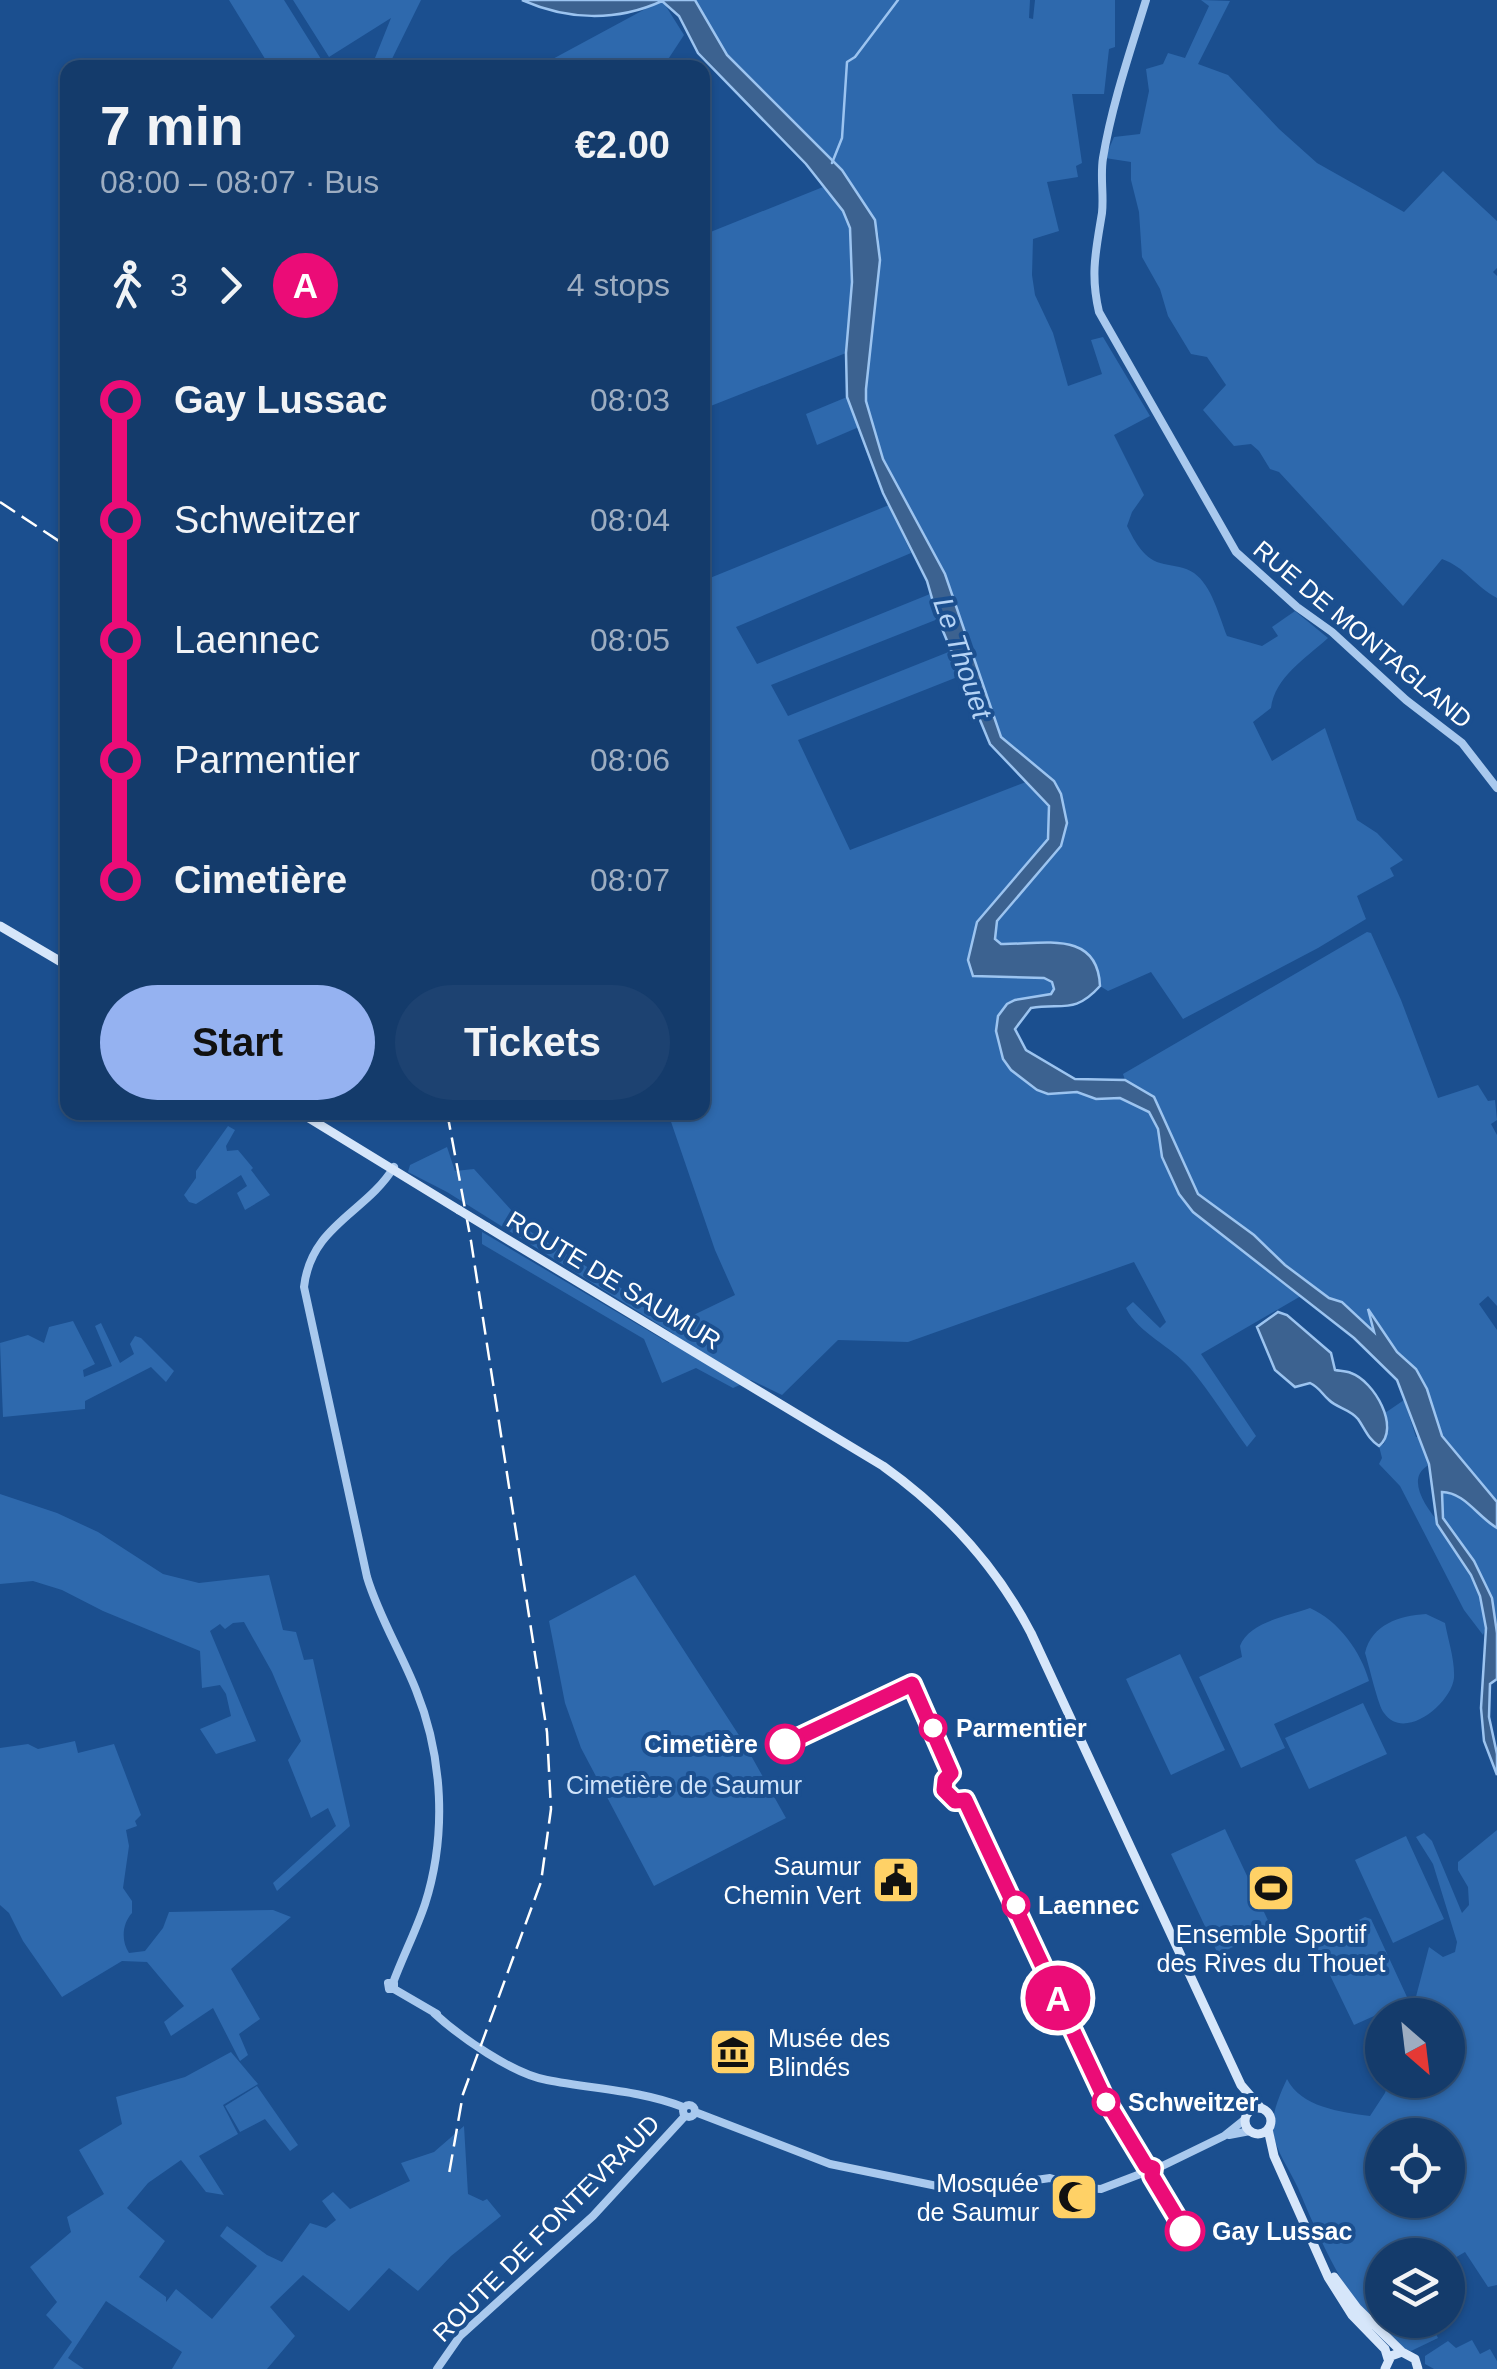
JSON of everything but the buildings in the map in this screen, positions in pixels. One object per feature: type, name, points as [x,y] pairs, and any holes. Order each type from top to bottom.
[{"type":"main road","points":[[0,928],[60,964]]},
{"type":"main road","name":"ROUTE DE SAUMUR","points":[[315,1120],[883,1466],[952,1521],[995,1572],[1032,1633],[1241,2086]]},
{"type":"main road","points":[[1241,2086],[1270,2114],[1268,2129],[1274,2156],[1318,2252],[1340,2297],[1385,2349],[1387,2364]]},
{"type":"main road","points":[[1241,2086],[1245,2118],[1274,2156]]},
{"type":"main road","points":[[1245,2118],[1252,2109],[1260,2108]]},
{"type":"main road","points":[[1253,2133],[1268,2129]]},
{"type":"main road","points":[[1318,2252],[1356,2308],[1402,2352],[1412,2356],[1420,2368]]},
{"type":"main road","points":[[1387,2364],[1402,2352]]},
{"type":"street","name":"RUE DE MONTAGLAND","points":[[1146,0],[1103,159],[1102,210],[1094,247],[1095,295],[1108,331],[1236,552],[1406,700],[1462,743],[1497,788]]},
{"type":"street","points":[[393,1169],[316,1246],[304,1286],[367,1576],[417,1693],[437,1773],[439,1820],[430,1882],[393,1986],[480,2046],[545,2080],[598,2086],[692,2117],[695,2112],[830,2164],[913,2182],[964,2188],[1050,2178],[1089,2189],[1106,2188],[1143,2173],[1146,2166],[1154,2170],[1224,2136],[1245,2118]]},
{"type":"street","name":"ROUTE DE FONTEVRAUD","points":[[437,2369],[460,2336],[593,2216],[684,2112]]},
{"type":"street","points":[[1224,2136],[1253,2133]]},
{"type":"green space","points":[[229,0],[284,0],[322,60],[266,60]]},
{"type":"green space","points":[[293,0],[421,0],[391,60],[374,60],[391,18],[329,57]]},
{"type":"green space","points":[[662,0],[684,35],[668,60],[551,60]]},
{"type":"green space","points":[[695,0],[1030,0],[1029,18],[1033,19],[1035,0],[1115,0],[1115,47],[1109,49],[1104,94],[1072,94],[1082,163],[1076,166],[1078,177],[1047,182],[1059,231],[1033,239],[1035,295],[1053,333],[1068,386],[1102,374],[1091,340],[1103,337],[1150,416],[1114,435],[1144,495],[1127,526],[1141,550],[1157,562],[1187,569],[1200,579],[1227,636],[1262,646],[1278,636],[1272,627],[1295,611],[1328,638],[1285,678],[1271,708],[1253,722],[1272,761],[1325,728],[1357,820],[1377,833],[1403,860],[1390,868],[1394,876],[1357,896],[1366,919],[1183,1019],[1151,972],[1108,991],[1100,986],[1092,964],[1072,947],[1051,942],[1001,944],[995,939],[997,921],[1061,846],[1054,781],[1001,737],[945,574],[883,459],[866,401],[878,286],[879,237],[875,220],[842,170],[727,55]]},
{"type":"green space","points":[[1201,0],[1230,1],[1198,64],[1228,75],[1317,163],[1404,212],[1443,171],[1497,221],[1497,268],[1493,272],[1497,276],[1497,598],[1442,559],[1403,606],[1279,472],[1270,469],[1259,451],[1251,444],[1234,446],[1203,410],[1226,385],[1207,357],[1191,354],[1168,316],[1160,289],[1142,257],[1131,162],[1105,158],[1114,137],[1140,134],[1149,91],[1146,69],[1163,64],[1168,53],[1185,58],[1209,6]]},
{"type":"green space","points":[[823,187],[843,211],[850,228],[852,282],[846,353],[710,406],[710,232]]},
{"type":"green space","points":[[847,397],[859,427],[817,445],[806,414]]},
{"type":"green space","points":[[889,505],[911,553],[736,627],[757,664],[930,594],[938,619],[771,685],[788,716],[951,651],[960,676],[798,740],[850,850],[1026,782],[1049,806],[1049,839],[977,922],[968,960],[983,977],[1052,981],[1051,994],[1015,1000],[996,1031],[1004,1060],[1037,1090],[1048,1094],[1077,1092],[1096,1099],[1120,1098],[1149,1111],[1158,1129],[1162,1157],[1179,1194],[1193,1212],[1301,1296],[1201,1354],[1256,1436],[1247,1447],[1190,1368],[1139,1325],[1126,1308],[1133,1302],[1160,1328],[1166,1322],[1134,1262],[908,1342],[838,1340],[782,1395],[751,1380],[733,1388],[696,1368],[662,1383],[644,1339],[482,1244],[482,1232],[669,1343],[674,1334],[447,1192],[408,1172],[410,1165],[447,1147],[455,1171],[474,1169],[531,1232],[677,1323],[735,1295],[715,1250],[670,1120],[710,1120],[710,578]]},
{"type":"green space","points":[[1371,933],[1401,1000],[1438,1098],[1478,1085],[1488,1101],[1495,1100],[1497,1120],[1491,1124],[1497,1135],[1497,1306],[1488,1296],[1479,1304],[1497,1330],[1497,1502],[1459,1460],[1427,1466],[1419,1475],[1418,1486],[1430,1512],[1468,1552],[1443,1518],[1442,1492],[1457,1496],[1497,1528],[1497,1633],[1491,1615],[1483,1635],[1464,1610],[1400,1486],[1379,1464],[1379,1446],[1384,1444],[1389,1426],[1385,1413],[1404,1400],[1416,1437],[1441,1436],[1427,1389],[1416,1369],[1397,1352],[1370,1312],[1376,1334],[1342,1302],[1329,1298],[1285,1265],[1254,1235],[1198,1194],[1154,1097],[1125,1080],[1123,1074]]},
{"type":"green space","points":[[228,1126],[235,1130],[227,1151],[238,1150],[270,1195],[245,1210],[237,1193],[247,1186],[241,1175],[196,1204],[184,1195]]},
{"type":"green space","points":[[73,1321],[95,1364],[83,1370],[84,1377],[112,1366],[95,1326],[101,1323],[120,1363],[134,1354],[130,1344],[135,1336],[174,1371],[166,1382],[151,1367],[85,1401],[85,1409],[3,1417],[0,1343],[28,1335],[44,1343],[49,1327]]},
{"type":"green space","points":[[0,1494],[98,1532],[163,1574],[199,1583],[269,1575],[283,1630],[296,1632],[304,1660],[313,1659],[350,1826],[277,1891],[273,1883],[336,1826],[328,1808],[311,1818],[288,1760],[301,1741],[272,1672],[244,1622],[225,1629],[220,1624],[210,1631],[256,1741],[216,1754],[200,1729],[231,1716],[220,1685],[202,1688],[200,1651],[62,1590],[33,1581],[0,1584]]},
{"type":"green space","name":"Cimetière de Saumur","points":[[635,1575],[744,1743],[786,1818],[654,1886],[581,1748],[565,1703],[549,1621]]},
{"type":"green space","points":[[1310,1608],[1347,1638],[1369,1681],[1274,1724],[1285,1748],[1241,1768],[1199,1677],[1242,1657],[1240,1646],[1260,1626]]},
{"type":"green space","points":[[1426,1614],[1445,1623],[1453,1664],[1451,1688],[1445,1699],[1425,1716],[1414,1722],[1393,1721],[1382,1709],[1365,1653],[1380,1628]]},
{"type":"green space","points":[[1180,1654],[1225,1750],[1171,1775],[1126,1679]]},
{"type":"green space","points":[[1363,1703],[1387,1754],[1309,1789],[1285,1738]]},
{"type":"green space","points":[[75,1741],[78,1753],[114,1744],[141,1815],[135,1821],[137,1826],[126,1830],[129,1846],[123,1888],[132,1901],[132,1913],[124,1938],[129,1953],[145,1951],[163,1928],[169,1912],[273,1910],[291,1917],[231,1969],[260,2019],[239,2034],[248,2055],[240,2061],[213,2008],[171,2036],[164,2022],[184,2006],[147,1962],[122,1961],[62,1997],[0,1905],[0,1748],[28,1744],[38,1749]]},
{"type":"green space","points":[[1225,1829],[1272,1929],[1218,1954],[1171,1854]]},
{"type":"green space","points":[[1497,1830],[1497,2285],[1488,2287],[1465,2252],[1465,2238],[1365,2238],[1365,2314],[1342,2281],[1280,2153],[1273,2118],[1287,2079],[1312,2102],[1370,2116],[1382,2098],[1465,2098],[1465,1998],[1416,1998],[1429,1947],[1443,1957],[1455,1952],[1457,1942],[1433,1864],[1416,1837],[1424,1833],[1432,1841],[1462,1913],[1469,1905],[1468,1887],[1458,1862]]},
{"type":"green space","points":[[1406,1836],[1444,1919],[1393,1943],[1355,1860]]},
{"type":"green space","points":[[1365,1917],[1371,1919],[1407,1997],[1365,1998],[1365,2020],[1354,2025],[1314,1942]]},
{"type":"green space","points":[[231,2052],[258,2084],[223,2105],[238,2134],[199,2156],[224,2195],[206,2192],[181,2160],[148,2183],[127,2208],[165,2241],[139,2277],[166,2297],[166,2302],[176,2289],[212,2319],[257,2266],[220,2236],[227,2226],[282,2262],[310,2223],[326,2228],[336,2220],[322,2201],[333,2192],[350,2209],[410,2181],[401,2163],[434,2152],[464,2126],[468,2194],[487,2199],[501,2216],[451,2256],[418,2291],[389,2268],[349,2311],[303,2275],[270,2307],[295,2336],[267,2369],[172,2369],[182,2352],[106,2301],[68,2358],[84,2369],[53,2369],[72,2342],[46,2315],[57,2302],[30,2267],[71,2232],[67,2217],[104,2194],[79,2150],[122,2124],[116,2097],[185,2077]]},
{"type":"green space","points":[[257,2086],[298,2145],[290,2151],[265,2119],[240,2132],[225,2106]]},
{"type":"green space","points":[[1389,2338],[1438,2338],[1411,2351]]},
{"type":"green space","points":[[1472,2340],[1480,2354],[1490,2349],[1497,2369],[1434,2369],[1425,2364],[1425,2356],[1448,2341],[1456,2348]]},
{"type":"water","name":"Le Thouet","points":[[522,0],[695,0],[727,55],[842,170],[875,220],[880,260],[866,401],[883,459],[945,574],[1001,737],[1054,781],[1067,823],[1061,846],[997,921],[995,939],[1001,944],[1048,942],[1078,947],[1097,968],[1100,986],[1083,1001],[1031,1008],[1015,1029],[1026,1050],[1075,1079],[1125,1080],[1154,1097],[1198,1194],[1329,1298],[1342,1302],[1374,1332],[1368,1309],[1397,1352],[1416,1369],[1427,1389],[1442,1436],[1497,1502],[1497,1528],[1464,1500],[1442,1492],[1443,1518],[1474,1561],[1492,1598],[1497,1679],[1490,1684],[1489,1717],[1497,1775],[1484,1741],[1481,1708],[1486,1628],[1480,1596],[1471,1575],[1437,1524],[1429,1464],[1397,1380],[1354,1338],[1193,1212],[1179,1194],[1162,1157],[1158,1129],[1149,1112],[1120,1098],[1096,1099],[1077,1092],[1048,1094],[1011,1070],[1003,1059],[996,1031],[998,1016],[1015,1000],[1051,994],[1052,982],[1044,978],[973,976],[968,960],[977,922],[1048,839],[1049,806],[990,744],[938,619],[927,581],[883,493],[847,397],[852,282],[850,228],[843,211],[806,164],[710,65],[710,60],[698,53],[679,16],[662,1],[627,13],[592,16],[539,7]]},
{"type":"water","points":[[1278,1312],[1287,1315],[1331,1353],[1335,1370],[1360,1378],[1376,1395],[1387,1428],[1379,1446],[1355,1416],[1332,1403],[1316,1387],[1310,1383],[1295,1387],[1275,1370],[1257,1327]]},
{"type":"waterway","points":[[832,163],[842,138],[847,62],[855,57],[898,0]]},
{"type":"railway","points":[[0,502],[60,542]]},
{"type":"railway","points":[[448,1120],[547,1732],[551,1809],[541,1882],[463,2094],[449,2174]]},
{"type":"bus line","name":"A","points":[[785,1744],[912,1684],[946,1754],[951,1773],[945,1780],[946,1795],[955,1801],[965,1800],[1103,2095],[1146,2166],[1153,2168],[1152,2176],[1185,2231]]},
{"type":"place","name":"Parmentier","points":[[933,1728]]},
{"type":"place","name":"Cimetière","points":[[785,1744]]},
{"type":"place","name":"Saumur Chemin Vert","points":[[896,1880]]},
{"type":"place","name":"Ensemble Sportif des Rives du Thouet","points":[[1271,1888]]},
{"type":"place","name":"Laennec","points":[[1016,1905]]},
{"type":"place","name":"Musée des Blindés","points":[[733,2052]]},
{"type":"place","name":"Schweitzer","points":[[1106,2102]]},
{"type":"place","name":"Mosquée de Saumur","points":[[1074,2197]]},
{"type":"place","name":"Gay Lussac","points":[[1185,2231]]}]
